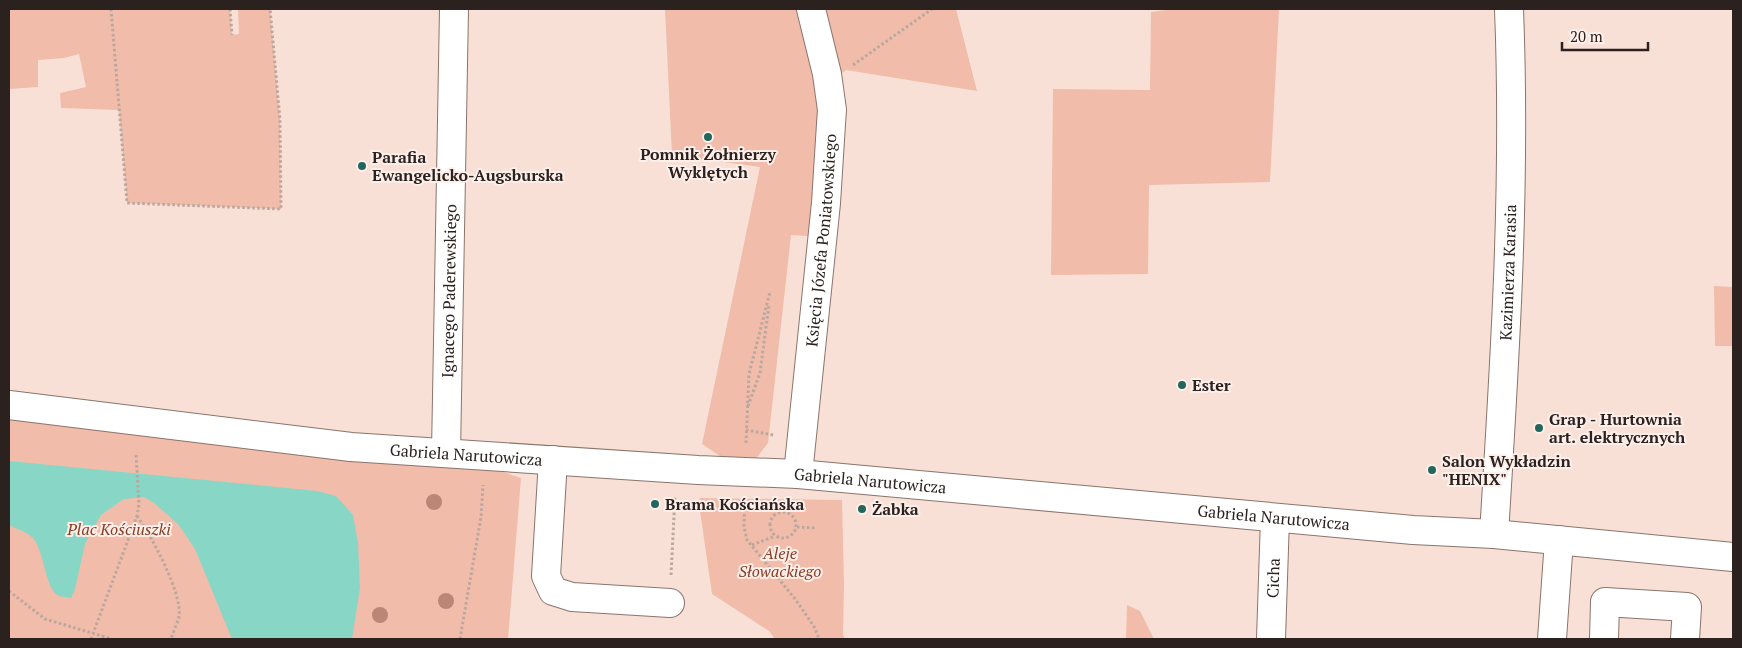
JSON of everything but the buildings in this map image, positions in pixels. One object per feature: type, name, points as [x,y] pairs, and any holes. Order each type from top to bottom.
[{"type":"street","name":"Ignacego Paderewskiego","points":[[446,453],[454,9]]},
{"type":"street","name":"Księcia Józefa Poniatowskiego","points":[[798,474],[830,149],[832,110],[828,83],[811,9]]},
{"type":"street","name":"Kazimierza Karasia","points":[[1494,534],[1505,347],[1511,197],[1512,87],[1509,9]]},
{"type":"street","name":"Gabriela Narutowicza","points":[[9,405],[351,447],[552,460],[745,482],[798,474],[1276,518],[1413,530],[1494,534],[1733,556]]},
{"type":"street","points":[[552,460],[546,576],[553,591],[572,597],[670,603]]},
{"type":"street","name":"Cicha","points":[[1272,639],[1276,518]]},
{"type":"street","points":[[1552,639],[1559,540]]},
{"type":"street","points":[[1604,639],[1605,602],[1687,607],[1685,639]]},
{"type":"path","points":[[111,9],[127,203],[281,209],[280,120],[270,9]]},
{"type":"path","points":[[230,9],[232,36]]},
{"type":"path","points":[[828,83],[932,9]]},
{"type":"path","points":[[747,409],[760,373],[770,292],[749,374],[747,409],[744,534],[796,600],[815,628],[819,639]]},
{"type":"path","points":[[91,639],[137,516],[136,454]]},
{"type":"path","points":[[460,639],[481,517],[483,485]]},
{"type":"path","points":[[670,603],[675,490]]},
{"type":"path","points":[[783,512],[791,514],[796,520],[797,528],[788,538],[779,538],[770,529],[770,524],[777,514],[783,512]]},
{"type":"path","points":[[137,516],[160,556],[174,587],[179,616],[171,639]]},
{"type":"path","points":[[797,528],[817,528]]},
{"type":"path","points":[[752,545],[775,536]]},
{"type":"path","points":[[9,591],[45,619],[112,639]]},
{"type":"green space","points":[[9,9],[230,9],[232,35],[239,34],[238,9],[270,9],[280,120],[281,209],[127,203],[119,110],[61,108],[60,93],[86,87],[79,54],[64,58],[38,60],[38,87],[9,89]]},
{"type":"green space","points":[[665,9],[956,9],[977,91],[846,70],[828,83],[822,237],[791,235],[768,443],[745,473],[702,444],[760,167],[672,155]]},
{"type":"green space","points":[[1174,9],[1279,9],[1270,182],[1149,185],[1148,274],[1051,275],[1053,89],[1150,90],[1151,12]]},
{"type":"green space","points":[[1714,286],[1733,287],[1733,346],[1715,346]]},
{"type":"green space","name":"Plac Kościuszki","points":[[9,405],[446,453],[521,478],[508,639],[9,639]]},
{"type":"green space","name":"Aleje Słowackiego","points":[[700,498],[842,500],[843,635],[845,639],[775,639],[769,631],[712,594],[699,504]]},
{"type":"green space","points":[[1127,605],[1140,611],[1154,639],[1126,639]]},
{"type":"water","points":[[9,461],[317,491],[336,496],[353,515],[358,543],[360,588],[352,639],[232,639],[195,549],[178,524],[154,503],[144,497],[124,499],[101,515],[85,544],[75,589],[71,598],[59,596],[51,586],[37,544],[33,538],[9,525]]},
{"type":"place","name":"Pomnik Żołnierzy Wyklętych","points":[[708,137]]},
{"type":"place","name":"Parafia Ewangelicko-Augsburska","points":[[362,166]]},
{"type":"place","name":"Ester","points":[[1182,385]]},
{"type":"place","name":"Grap - Hurtownia art. elektrycznych","points":[[1539,428]]},
{"type":"place","name":"Salon Wykładzin \"HENIX\"","points":[[1432,470]]},
{"type":"place","name":"Brama Kościańska","points":[[655,504]]},
{"type":"place","name":"Żabka","points":[[862,509]]}]
